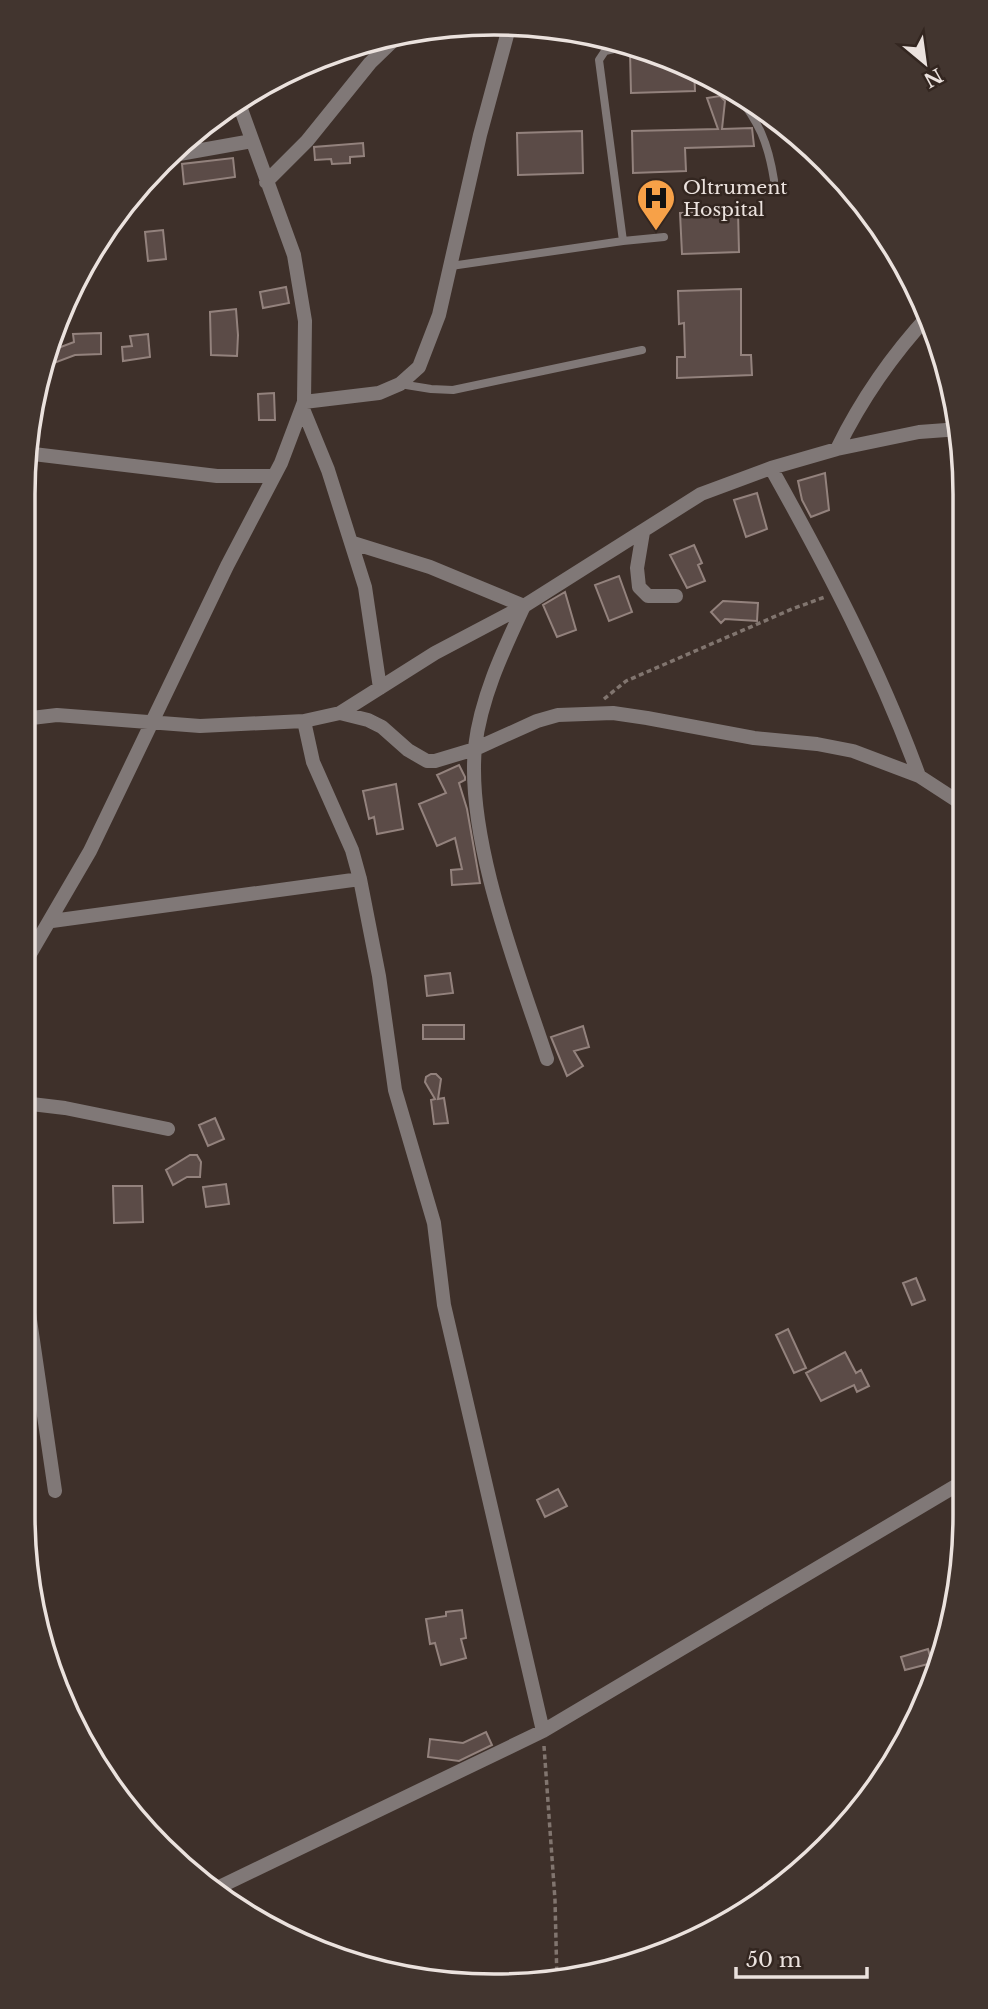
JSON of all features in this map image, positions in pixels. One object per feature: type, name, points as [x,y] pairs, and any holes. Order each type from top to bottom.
[{"type":"street","points":[[303,406],[379,393],[400,384],[419,367],[439,315],[480,135],[507,35]]},
{"type":"street","points":[[266,182],[307,141],[370,63],[385,49]]},
{"type":"street","points":[[35,947],[90,851],[274,476],[303,406],[306,352],[300,286],[285,228],[241,111]]},
{"type":"street","points":[[187,153],[252,141]]},
{"type":"street","points":[[837,449],[856,410],[876,379],[900,346],[920,324]]},
{"type":"street","points":[[303,406],[353,543],[365,587],[380,688]]},
{"type":"street","points":[[35,718],[57,715],[200,726],[304,721],[340,713],[435,653],[524,606],[701,494],[771,468],[837,449],[919,432],[948,430]]},
{"type":"street","points":[[37,454],[217,476],[274,476]]},
{"type":"street","points":[[771,468],[874,663],[919,776]]},
{"type":"street","points":[[643,532],[637,568],[639,587],[648,596],[676,596]]},
{"type":"street","points":[[353,543],[429,567],[524,606]]},
{"type":"street","points":[[524,606],[484,702],[475,749],[475,797],[493,889],[547,1059]]},
{"type":"street","points":[[340,713],[368,720],[382,727],[408,750],[427,761],[475,749],[537,721],[558,715],[586,713],[636,716],[754,738],[817,744],[853,751],[919,776],[953,798]]},
{"type":"street","points":[[304,721],[313,762],[352,850],[360,879],[379,976],[395,1090],[434,1223],[444,1305],[543,1731]]},
{"type":"street","points":[[52,920],[360,879]]},
{"type":"street","points":[[35,1104],[168,1129]]},
{"type":"street","points":[[35,1354],[55,1491]]},
{"type":"street","points":[[223,1885],[543,1731],[953,1488]]},
{"type":"lane","points":[[609,50],[605,51],[599,60],[623,241]]},
{"type":"lane","points":[[754,115],[769,152],[774,180]]},
{"type":"lane","points":[[451,266],[664,237]]},
{"type":"lane","points":[[400,384],[453,390],[642,349]]},
{"type":"path","points":[[586,713],[626,681],[792,609],[837,593]]},
{"type":"path","points":[[543,1731],[555,1900],[557,1970]]},
{"type":"building","points":[[630,56],[695,81],[695,91],[631,93]]},
{"type":"building","points":[[720,96],[725,101],[722,129],[752,128],[754,146],[685,148],[686,171],[633,173],[632,131],[718,129],[707,98]]},
{"type":"building","points":[[582,131],[583,173],[518,175],[517,133]]},
{"type":"building","points":[[363,143],[364,156],[350,157],[350,163],[332,164],[331,159],[315,160],[314,147]]},
{"type":"building","points":[[233,158],[235,177],[184,184],[182,164]]},
{"type":"building","points":[[738,211],[739,252],[682,254],[680,213]]},
{"type":"building","points":[[163,230],[166,259],[148,261],[145,232]]},
{"type":"building","points":[[286,287],[289,303],[263,308],[260,292]]},
{"type":"building","points":[[741,289],[741,355],[751,355],[752,375],[677,378],[677,357],[685,357],[684,323],[679,324],[678,291]]},
{"type":"building","points":[[236,309],[237,356],[211,355],[210,312]]},
{"type":"building","points":[[101,333],[101,354],[75,355],[54,363],[58,348],[74,342],[73,334]]},
{"type":"building","points":[[148,334],[150,357],[123,361],[122,347],[132,346],[130,336]]},
{"type":"building","points":[[274,393],[275,420],[259,420],[258,394]]},
{"type":"building","points":[[825,473],[829,510],[811,517],[802,500],[798,481]]},
{"type":"building","points":[[757,493],[767,529],[746,537],[734,500]]},
{"type":"building","points":[[694,545],[702,563],[698,565],[705,581],[687,588],[670,555]]},
{"type":"building","points":[[619,576],[632,612],[609,621],[595,585]]},
{"type":"building","points":[[565,592],[576,630],[557,637],[543,605]]},
{"type":"building","points":[[723,601],[758,603],[757,621],[725,619],[721,623],[711,612]]},
{"type":"building","points":[[459,765],[465,777],[465,780],[459,783],[467,809],[480,883],[452,885],[451,870],[462,869],[455,838],[437,846],[419,804],[446,793],[437,775]]},
{"type":"building","points":[[396,784],[403,829],[377,834],[374,817],[369,819],[363,791]]},
{"type":"building","points":[[450,973],[453,993],[427,996],[425,976]]},
{"type":"building","points":[[423,1025],[464,1025],[464,1039],[423,1039]]},
{"type":"building","points":[[583,1026],[589,1047],[574,1051],[583,1066],[567,1076],[551,1037]]},
{"type":"building","points":[[436,1074],[441,1079],[438,1099],[444,1098],[448,1123],[434,1124],[431,1100],[435,1099],[425,1082],[426,1077]]},
{"type":"building","points":[[215,1118],[224,1139],[208,1146],[199,1125]]},
{"type":"building","points":[[190,1155],[197,1155],[201,1162],[200,1177],[187,1177],[173,1185],[166,1170]]},
{"type":"building","points":[[226,1184],[229,1204],[206,1207],[203,1187]]},
{"type":"building","points":[[113,1186],[142,1186],[143,1222],[114,1223]]},
{"type":"building","points":[[916,1278],[925,1300],[912,1305],[903,1283]]},
{"type":"building","points":[[788,1329],[806,1368],[794,1373],[776,1335]]},
{"type":"building","points":[[845,1352],[856,1373],[861,1370],[869,1386],[857,1392],[854,1385],[821,1401],[806,1373]]},
{"type":"building","points":[[558,1489],[567,1506],[545,1517],[537,1500]]},
{"type":"building","points":[[462,1610],[466,1638],[461,1639],[466,1658],[441,1665],[435,1643],[430,1644],[426,1619]]},
{"type":"building","points":[[928,1649],[930,1658],[929,1664],[905,1670],[901,1657]]},
{"type":"building","points":[[486,1732],[492,1745],[459,1761],[428,1757],[430,1739],[463,1743]]},
{"type":"place","name":"Oltrument Hospital","points":[[656,232]]}]
